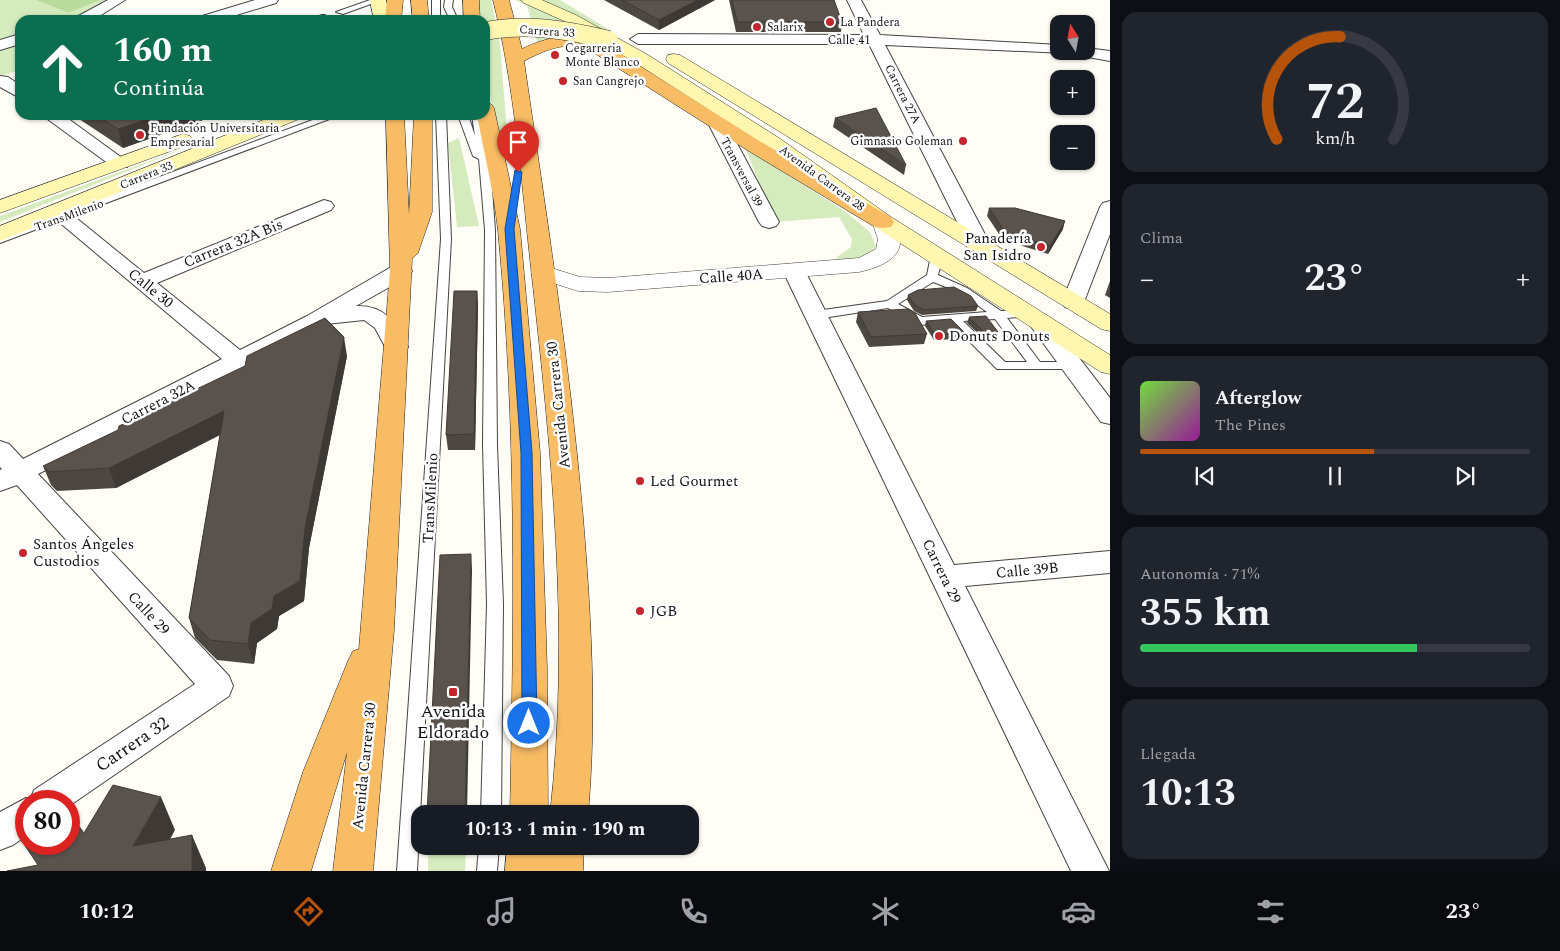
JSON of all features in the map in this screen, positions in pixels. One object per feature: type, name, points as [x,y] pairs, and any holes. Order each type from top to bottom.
[{"type":"highway","points":[[394,15],[395,0]]},
{"type":"highway","points":[[419,0],[420,15]]},
{"type":"highway","points":[[471,0],[472,15]]},
{"type":"highway","name":"Avenida Carrera 30","points":[[502,0],[515,59],[523,134],[559,403],[574,592],[576,709],[570,805]]},
{"type":"highway","points":[[515,59],[548,42],[570,40],[587,42],[883,222]]},
{"type":"highway","name":"Avenida Carrera 30","points":[[353,871],[378,630],[401,271],[395,120]]},
{"type":"highway","name":"Avenida Carrera 30","points":[[401,271],[420,212],[423,120]]},
{"type":"highway","points":[[487,120],[509,229],[526,453],[530,668],[529,805]]},
{"type":"highway","points":[[509,229],[523,134]]},
{"type":"highway","points":[[291,871],[321,772],[378,630]]},
{"type":"highway","points":[[526,871],[527,855]]},
{"type":"highway","points":[[562,871],[564,855]]},
{"type":"main road","points":[[378,0],[381,15]]},
{"type":"main road","name":"Avenida Carrera 28","points":[[529,0],[570,18],[609,40],[772,142],[883,222],[934,267],[1033,317],[1110,366]]},
{"type":"main road","name":"Carrera 33","points":[[490,31],[540,28],[568,30],[609,40]]},
{"type":"main road","name":"Avenida Carrera 28","points":[[631,34],[718,84],[1110,324]]},
{"type":"main road","name":"Carrera 33","points":[[0,207],[239,120]]},
{"type":"main road","name":"Carrera 33","points":[[0,234],[280,120]]},
{"type":"street","points":[[102,15],[118,0]]},
{"type":"street","points":[[221,15],[271,0]]},
{"type":"street","name":"Carrera 27A","points":[[854,0],[978,242]]},
{"type":"street","name":"Calle 41","points":[[631,34],[957,42],[1050,49]]},
{"type":"street","points":[[0,45],[15,40]]},
{"type":"street","points":[[1095,54],[1110,56]]},
{"type":"street","points":[[1,81],[15,77]]},
{"type":"street","points":[[1,81],[15,90]]},
{"type":"street","points":[[58,120],[120,163]]},
{"type":"street","name":"Transversal 39","points":[[716,121],[769,222]]},
{"type":"street","name":"Carrera 32A Bis","points":[[143,281],[324,206]]},
{"type":"street","points":[[1073,302],[1110,207]]},
{"type":"street","name":"Calle 30","points":[[64,217],[238,360]]},
{"type":"street","name":"Calle 40A","points":[[542,272],[571,282],[590,285],[839,268],[876,261],[885,254],[890,239],[883,222]]},
{"type":"street","name":"Carrera 32A","points":[[10,477],[315,321],[401,271]]},
{"type":"street","name":"Carrera 29","points":[[794,271],[1090,871]]},
{"type":"street","name":"Carrera 32A","points":[[315,321],[346,314],[376,316],[388,326],[396,347]]},
{"type":"street","points":[[1033,317],[1110,416]]},
{"type":"street","name":"Calle 29","points":[[0,450],[10,477],[217,686]]},
{"type":"street","name":"Calle 39B","points":[[945,577],[1110,562]]},
{"type":"street","name":"Carrera 32","points":[[63,790],[217,686]]},
{"type":"street","points":[[0,833],[15,823]]},
{"type":"lane","points":[[351,15],[352,0]]},
{"type":"lane","points":[[340,12],[378,0]]},
{"type":"lane","points":[[436,0],[436,15]]},
{"type":"lane","points":[[448,0],[448,7],[452,15]]},
{"type":"lane","name":"TransMilenio","points":[[0,240],[322,120]]},
{"type":"lane","name":"TransMilenio","points":[[407,871],[446,239],[439,120]]},
{"type":"lane","points":[[465,120],[486,175]]},
{"type":"lane","points":[[478,120],[486,175],[490,230],[490,445],[496,604],[491,805]]},
{"type":"lane","points":[[816,315],[890,304],[934,267],[998,315],[1036,366]]},
{"type":"lane","points":[[890,304],[920,321],[998,315],[1033,317]]},
{"type":"lane","points":[[953,318],[1002,366],[1073,366]]},
{"type":"lane","points":[[487,871],[488,855]]},
{"type":"green space","points":[[0,0],[36,0],[68,13],[101,0],[110,0],[78,15],[15,15],[15,37],[0,41]]},
{"type":"green space","points":[[36,0],[101,0],[68,13]]},
{"type":"green space","points":[[478,0],[491,0],[500,44],[507,133],[499,134],[490,95],[490,15],[479,15]]},
{"type":"green space","points":[[515,0],[560,0],[608,29],[581,37],[549,38],[537,42],[527,5]]},
{"type":"green space","points":[[15,42],[15,72],[0,76],[0,46]]},
{"type":"green space","points":[[459,138],[479,226],[457,227],[448,143]]},
{"type":"green space","points":[[193,145],[0,222],[0,216]]},
{"type":"green space","points":[[745,148],[843,210],[870,232],[876,247],[864,258],[841,263],[837,257],[851,247],[852,239],[839,217],[775,222]]},
{"type":"green space","points":[[428,855],[466,855],[465,871],[428,871]]},
{"type":"building","points":[[622,0],[698,0],[659,20]]},
{"type":"building","points":[[732,0],[834,0],[842,22],[737,22]]},
{"type":"building","points":[[876,108],[906,165],[835,118]]},
{"type":"building","points":[[104,120],[145,120],[118,129]]},
{"type":"building","points":[[989,208],[1015,208],[1065,221],[1050,246],[1005,232]]},
{"type":"building","points":[[954,287],[971,296],[978,306],[924,310],[915,305],[908,295],[918,290]]},
{"type":"building","points":[[454,291],[477,291],[474,434],[446,435]]},
{"type":"building","points":[[908,309],[915,313],[927,334],[871,337],[858,312]]},
{"type":"building","points":[[986,316],[998,332],[984,332],[969,317]]},
{"type":"building","points":[[325,318],[344,337],[305,528],[300,581],[274,596],[272,609],[251,623],[248,644],[210,640],[189,618],[224,411],[109,468],[49,472],[43,466],[118,430],[119,426],[245,366],[247,356]]},
{"type":"building","points":[[951,319],[965,333],[935,335],[926,321]]},
{"type":"building","name":"Avenida Eldorado","points":[[471,554],[465,805],[427,805],[440,555]]},
{"type":"building","points":[[113,785],[161,797],[133,846],[192,835],[192,871],[7,871],[38,865],[31,855],[80,855],[80,828],[84,833]]},
{"type":"place","name":"La Pandera","points":[[830,22]]},
{"type":"place","name":"Salarix","points":[[757,27]]},
{"type":"place","name":"Cegarreria Monte Blanco","points":[[555,55]]},
{"type":"place","name":"San Cangrejo","points":[[563,81]]},
{"type":"place","name":"Fundación Universitaria Empresarial","points":[[140,135]]},
{"type":"place","name":"Gimnasio Goleman","points":[[963,141]]},
{"type":"place","name":"Panadería San Isidro","points":[[1041,247]]},
{"type":"place","name":"Donuts Donuts","points":[[939,336]]},
{"type":"place","name":"Led Gourmet","points":[[640,481]]},
{"type":"place","name":"Santos Ángeles Custodios","points":[[23,553]]},
{"type":"place","name":"JGB","points":[[640,611]]},
{"type":"place","name":"Avenida Eldorado","points":[[453,692]]},
{"type":"route","points":[[518,172],[509,229],[526,453],[530,668],[529,723]]}]
